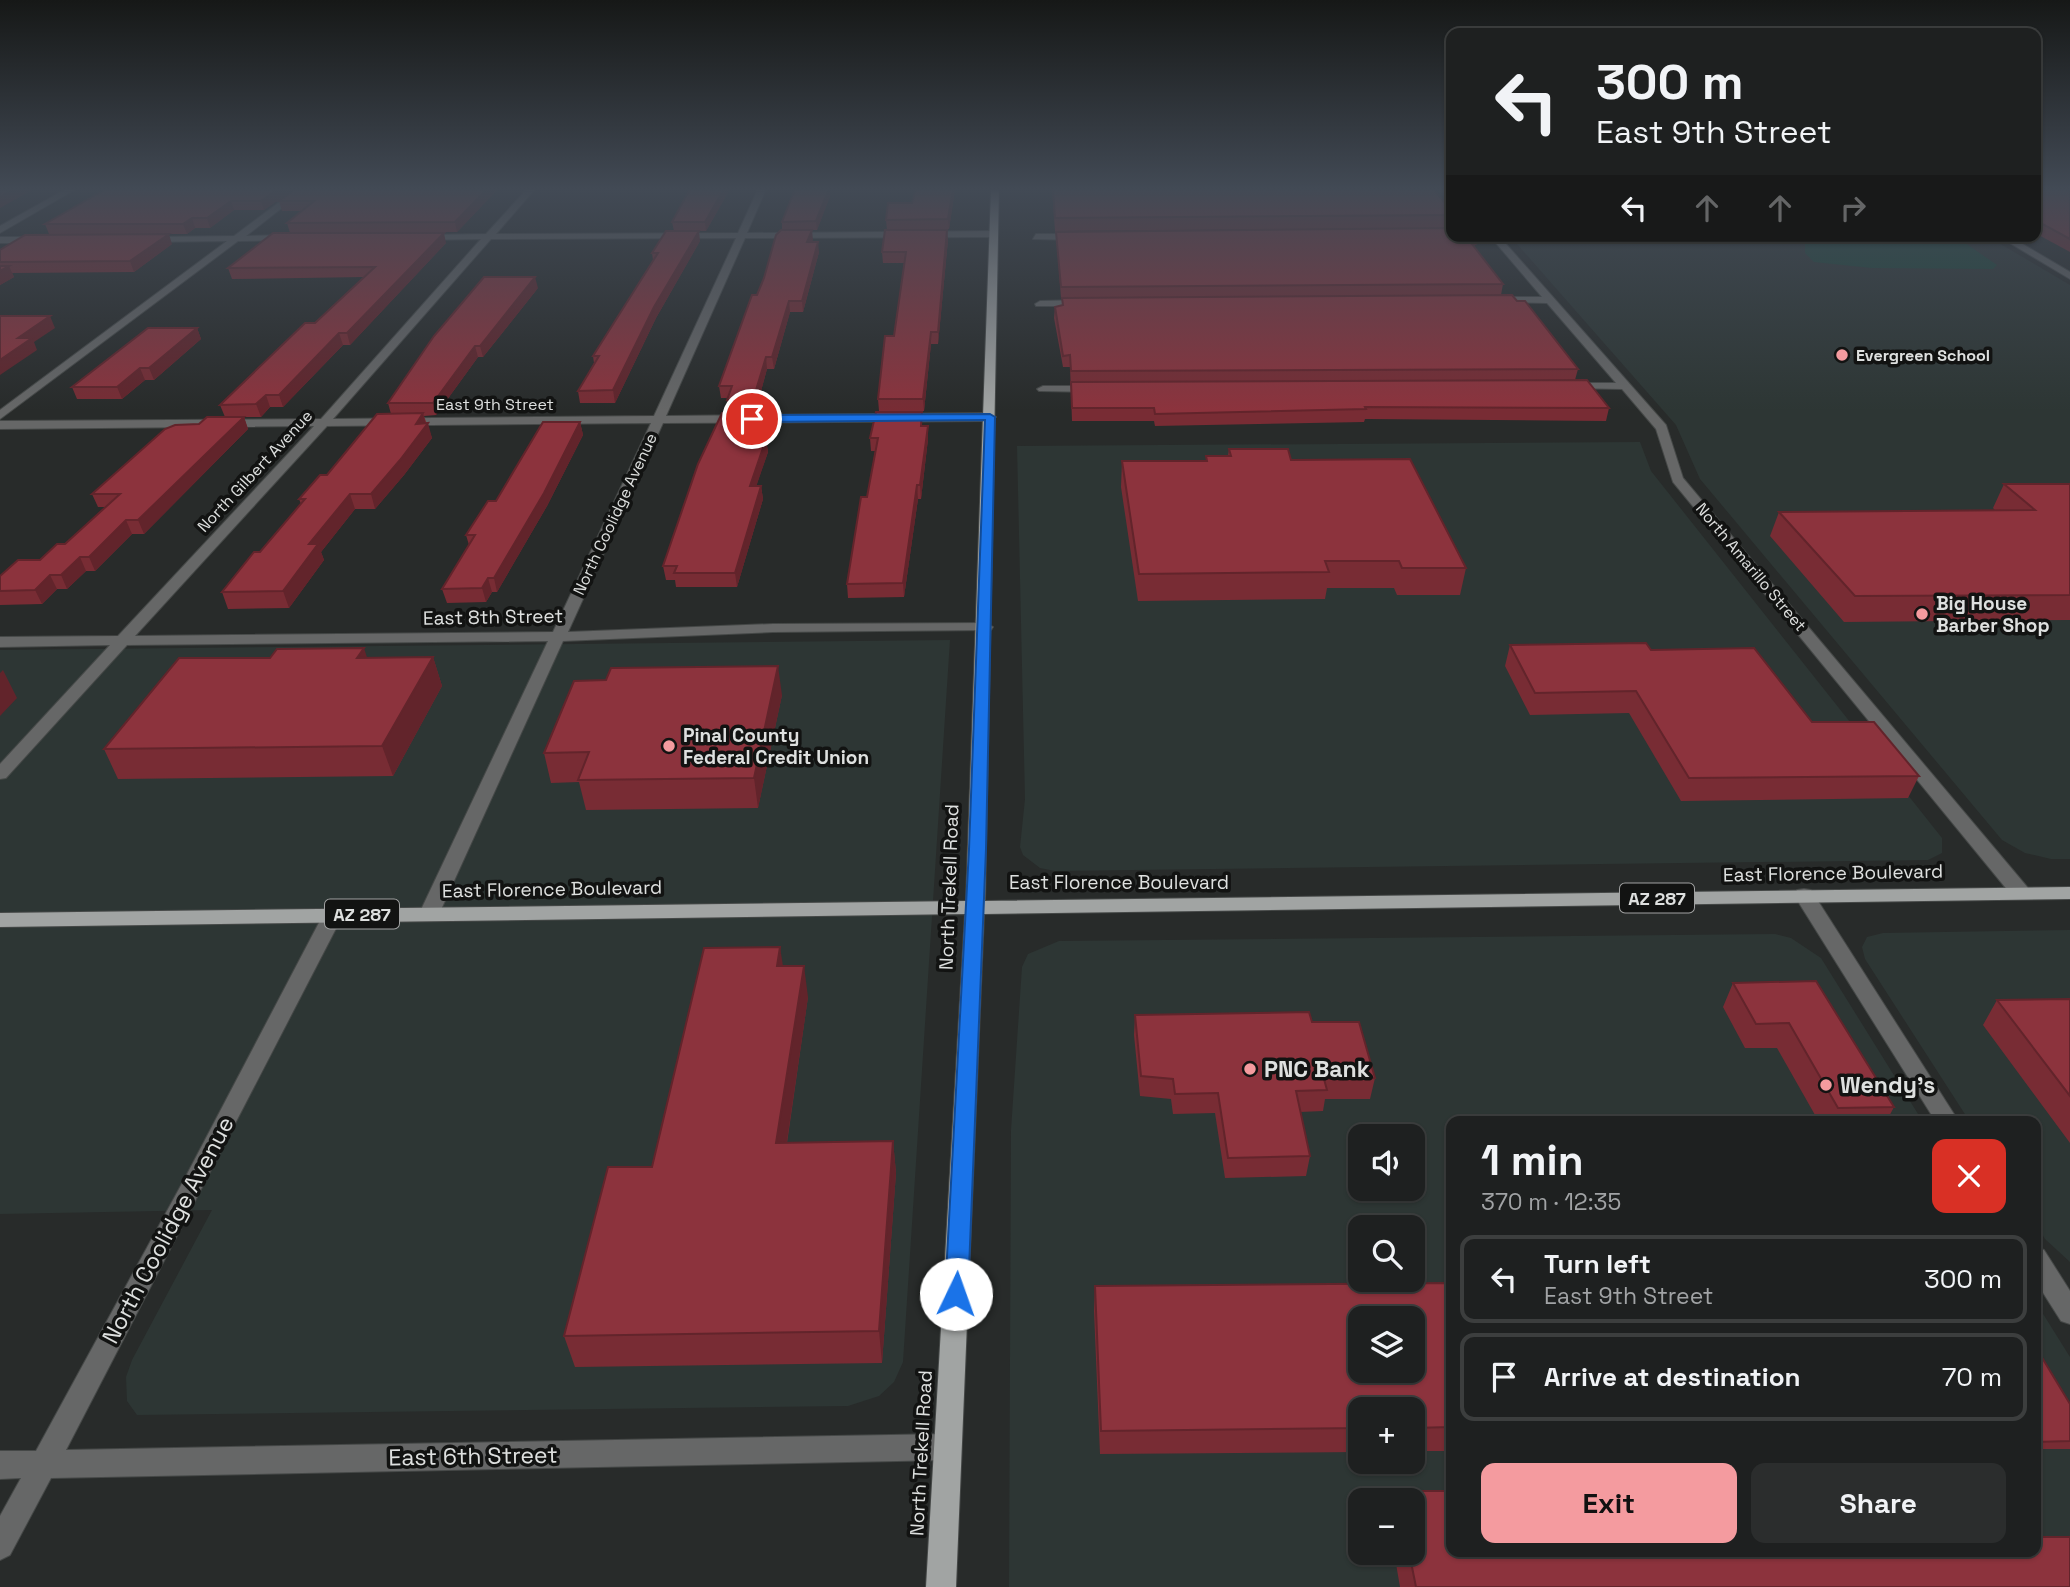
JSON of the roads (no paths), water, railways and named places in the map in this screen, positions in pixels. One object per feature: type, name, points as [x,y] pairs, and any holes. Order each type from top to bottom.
[{"type":"main road","name":"North Trekell Road","points":[[941,1587],[968,1088],[985,627],[993,263]]},
{"type":"main road","name":"East Florence Boulevard","points":[[0,920],[2070,892]]},
{"type":"street","points":[[0,416],[202,263]]},
{"type":"street","name":"North Gilbert Avenue","points":[[0,774],[325,421],[465,263]]},
{"type":"street","name":"North Coolidge Avenue","points":[[429,914],[728,263]]},
{"type":"street","name":"North Amarillo Street","points":[[1517,263],[1661,428],[1677,479],[2021,893]]},
{"type":"street","points":[[2048,263],[2070,276]]},
{"type":"street","points":[[1480,300],[1549,300]]},
{"type":"street","points":[[1040,304],[1095,303]]},
{"type":"street","points":[[1556,386],[1625,386]]},
{"type":"street","points":[[1043,389],[1112,389]]},
{"type":"street","name":"East 9th Street","points":[[0,425],[990,417]]},
{"type":"street","name":"East 8th Street","points":[[0,642],[558,636],[773,628],[985,627]]},
{"type":"street","points":[[1804,895],[1944,1116]]},
{"type":"street","name":"North Coolidge Avenue","points":[[0,1545],[193,1185],[333,915]]},
{"type":"street","points":[[2041,1267],[2070,1313]]},
{"type":"street","name":"East 6th Street","points":[[0,1465],[947,1447]]},
{"type":"place","name":"Evergreen School","points":[[1842,355]]},
{"type":"place","name":"Big House Barber Shop","points":[[1922,614]]},
{"type":"place","name":"Pinal County Federal Credit Union","points":[[669,746]]},
{"type":"place","name":"PNC Bank","points":[[1250,1069]]},
{"type":"place","name":"Wendy's","points":[[1826,1085]]}]
